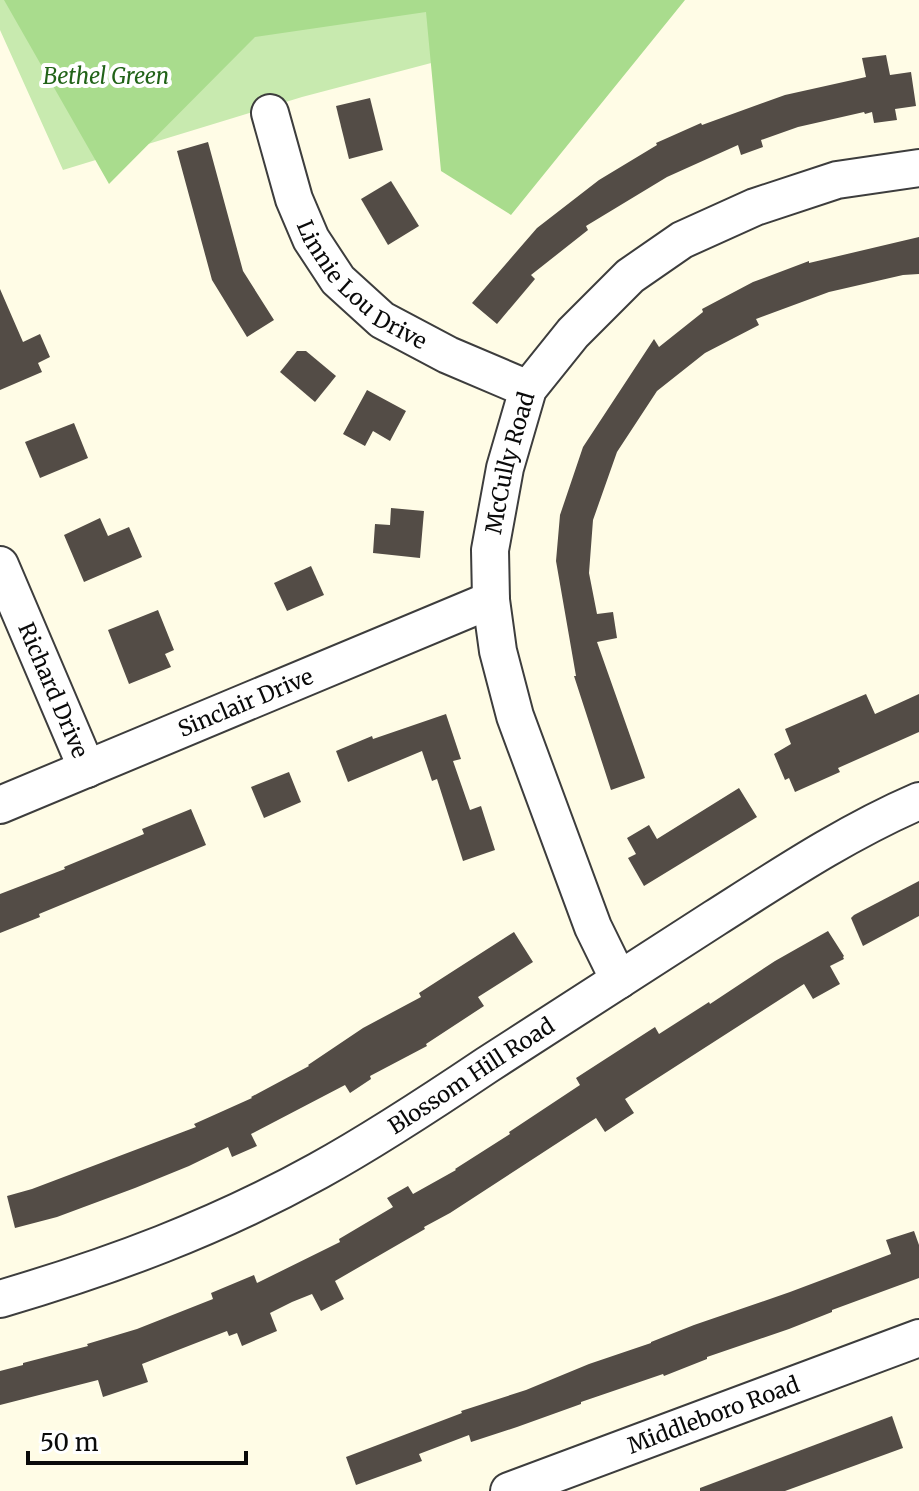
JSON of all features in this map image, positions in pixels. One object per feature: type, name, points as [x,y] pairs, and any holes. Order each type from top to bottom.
[{"type":"street","name":"Linnie Lou Drive","points":[[270,113],[294,199],[311,239],[338,280],[382,320],[448,355],[528,389]]},
{"type":"street","name":"McCully Road","points":[[619,980],[593,927],[515,716],[498,651],[491,600],[490,550],[505,468],[528,389],[573,333],[630,276],[682,240],[755,207],[837,180],[919,168]]},
{"type":"street","name":"Richard Drive","points":[[0,565],[87,769]]},
{"type":"street","name":"Sinclair Drive","points":[[0,805],[491,600]]},
{"type":"street","name":"Blossom Hill Road","points":[[0,1299],[83,1274],[164,1244],[253,1205],[320,1170],[810,858],[919,801]]},
{"type":"street","name":"Middleboro Road","points":[[509,1491],[919,1338]]},
{"type":"green space","name":"Bethel Green","points":[[0,0],[671,0],[302,97],[63,170],[0,30]]},
{"type":"green space","points":[[4,0],[685,0],[511,215],[441,171],[426,12],[255,37],[109,184]]},
{"type":"building","points":[[886,55],[890,75],[911,72],[916,106],[895,109],[897,120],[874,123],[872,112],[864,112],[798,127],[761,140],[763,147],[741,155],[738,145],[667,177],[586,226],[588,230],[531,275],[535,279],[497,324],[472,303],[537,228],[599,180],[656,143],[701,123],[785,95],[866,77],[862,58]]},
{"type":"building","points":[[370,98],[383,150],[349,159],[336,106]]},
{"type":"building","points":[[208,142],[243,271],[274,320],[247,337],[212,280],[177,151]]},
{"type":"building","points":[[391,181],[419,226],[388,245],[361,199]]},
{"type":"building","points":[[919,237],[919,274],[829,292],[756,319],[759,325],[705,353],[657,391],[617,452],[593,520],[589,573],[597,614],[613,612],[617,638],[597,642],[645,778],[611,790],[574,676],[556,561],[560,515],[583,447],[654,339],[659,347],[703,312],[702,309],[753,282],[809,261]]},
{"type":"building","points":[[0,289],[23,342],[40,334],[50,357],[38,363],[42,372],[0,390]]},
{"type":"building","points":[[297,351],[306,351],[336,376],[315,402],[280,372]]},
{"type":"building","points":[[367,390],[406,411],[390,441],[373,431],[365,446],[343,434]]},
{"type":"building","points":[[74,423],[88,458],[40,478],[25,442]]},
{"type":"building","points":[[391,508],[424,511],[420,558],[373,553],[375,524],[390,525]]},
{"type":"building","points":[[100,518],[108,536],[129,527],[142,557],[84,582],[64,535]]},
{"type":"building","points":[[311,566],[324,595],[287,611],[274,583]]},
{"type":"building","points":[[158,610],[174,650],[165,654],[171,667],[129,684],[108,630]]},
{"type":"building","points":[[866,694],[875,714],[919,694],[919,732],[838,768],[840,772],[795,792],[789,778],[785,780],[774,754],[791,744],[785,729]]},
{"type":"building","points":[[446,714],[461,759],[453,761],[470,810],[481,806],[495,850],[463,861],[437,779],[432,781],[422,751],[348,782],[336,751],[372,736],[373,739]]},
{"type":"building","points":[[289,772],[301,802],[264,818],[251,787]]},
{"type":"building","points":[[739,788],[757,817],[644,886],[628,858],[636,854],[627,838],[649,825],[657,839]]},
{"type":"building","points":[[191,809],[206,845],[0,933],[0,894],[144,834],[142,829]]},
{"type":"building","points":[[919,881],[919,916],[863,946],[851,918]]},
{"type":"building","points":[[828,931],[844,956],[844,959],[830,966],[840,984],[813,999],[804,984],[625,1099],[634,1113],[605,1132],[596,1118],[425,1229],[335,1281],[344,1299],[321,1311],[312,1294],[292,1302],[270,1313],[277,1331],[242,1346],[237,1333],[229,1336],[227,1331],[142,1364],[148,1382],[103,1397],[98,1380],[0,1405],[0,1371],[137,1329],[213,1299],[211,1293],[254,1275],[257,1283],[340,1242],[339,1239],[393,1207],[387,1198],[408,1186],[413,1194],[456,1170],[580,1085],[576,1078],[655,1027],[659,1034]]},
{"type":"building","points":[[514,932],[533,962],[478,997],[484,1006],[427,1046],[370,1076],[371,1079],[350,1093],[345,1085],[251,1134],[257,1146],[232,1157],[228,1147],[135,1188],[57,1217],[15,1228],[7,1196],[196,1127],[194,1124],[252,1098],[309,1066],[363,1028],[421,997],[419,993]]},
{"type":"building","points":[[914,1231],[919,1245],[919,1278],[664,1376],[471,1442],[469,1435],[419,1454],[422,1461],[356,1485],[346,1457],[461,1411],[526,1390],[891,1254],[886,1240]]},
{"type":"building","points":[[892,1416],[903,1448],[785,1491],[700,1491],[700,1488]]}]
